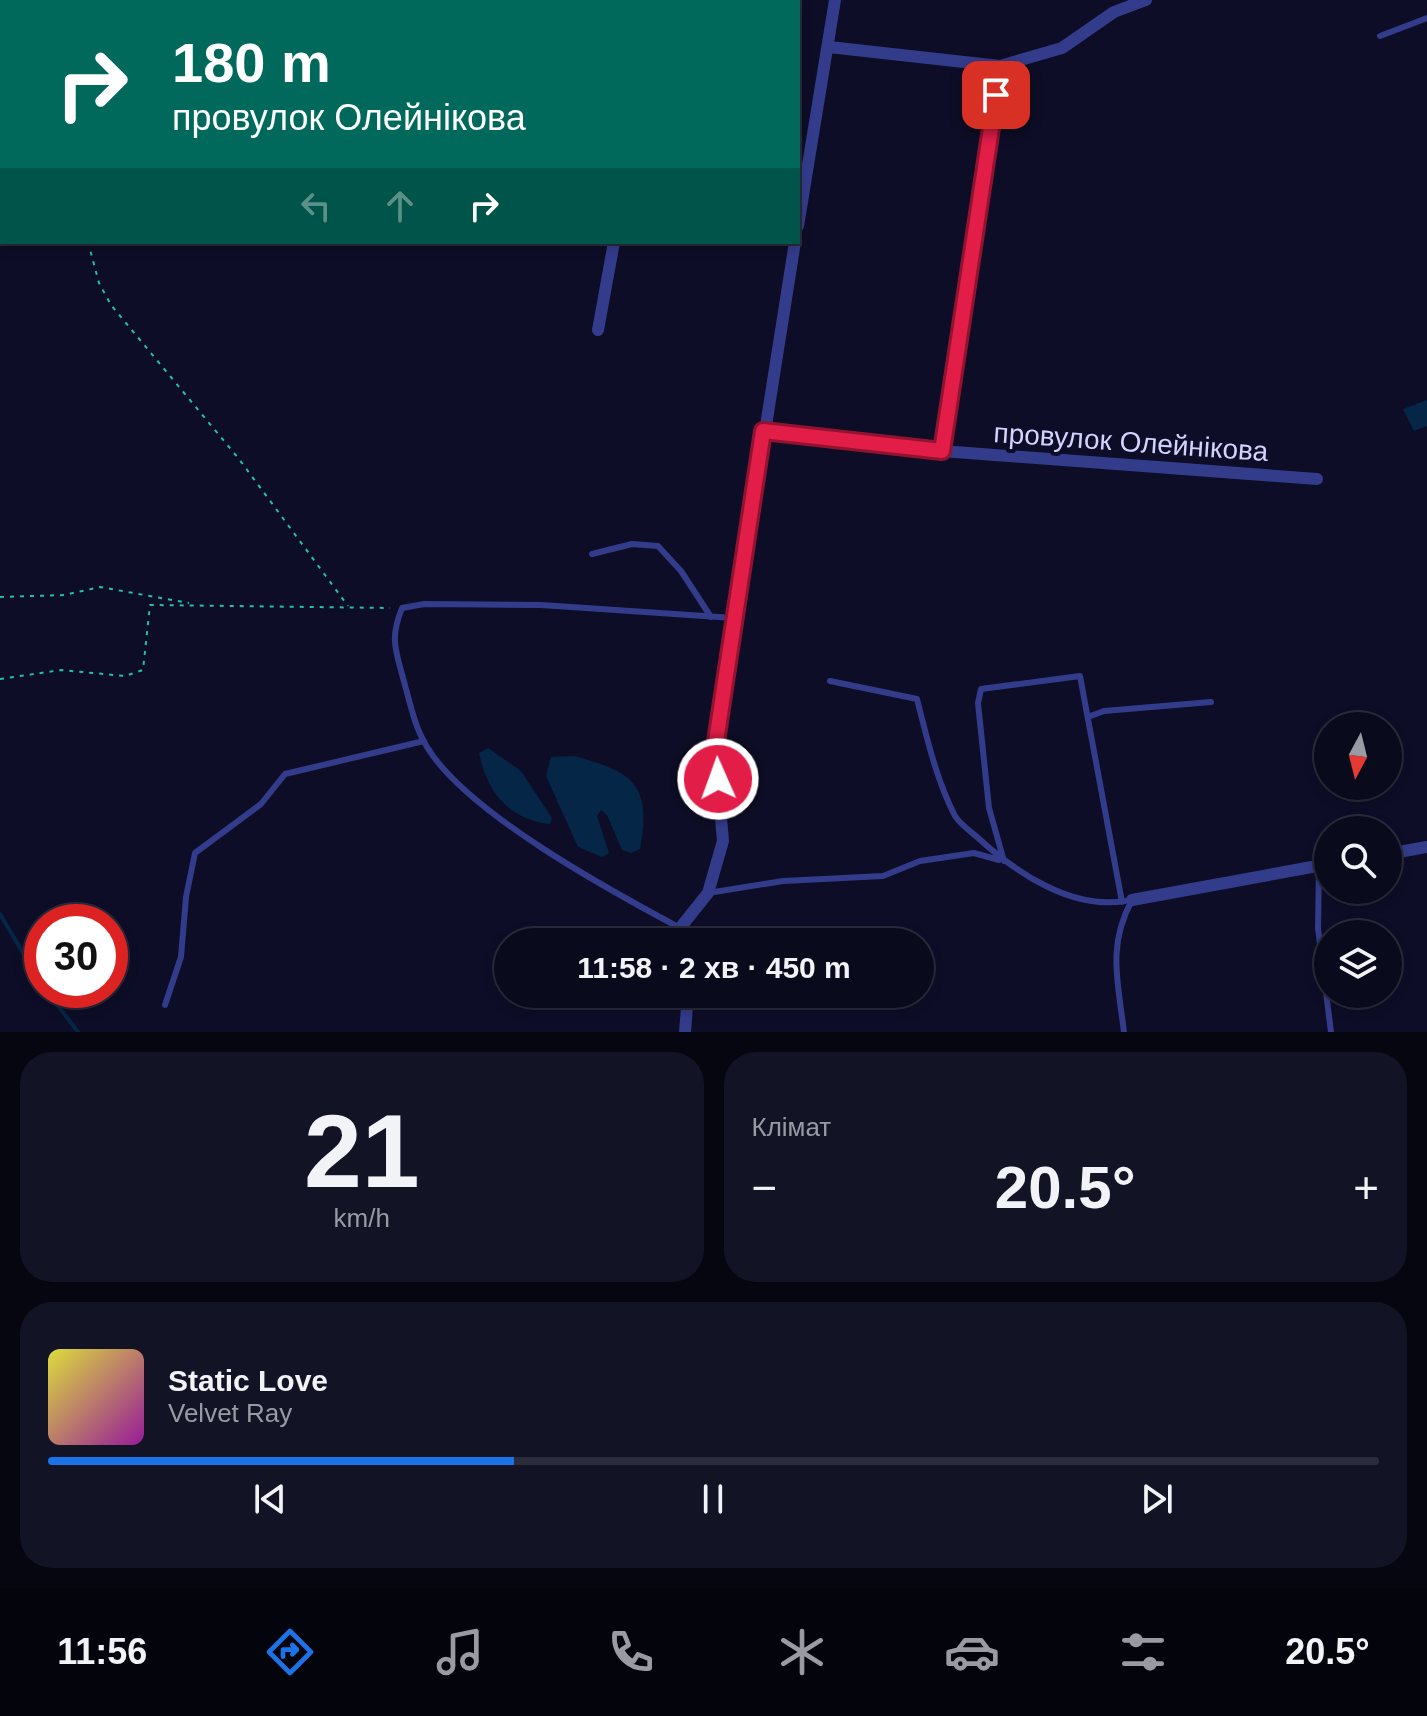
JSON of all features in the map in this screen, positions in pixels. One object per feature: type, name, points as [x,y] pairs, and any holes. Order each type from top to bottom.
[{"type":"street","points":[[800,214],[835,0]]},
{"type":"street","points":[[829,47],[1000,66],[1062,48],[1114,12],[1146,0]]},
{"type":"street","points":[[942,451],[1000,66]]},
{"type":"street","points":[[598,330],[614,244]]},
{"type":"street","points":[[680,928],[708,893],[723,841],[715,748],[795,244]]},
{"type":"street","name":"провулок Олейнікова","points":[[763,431],[942,451],[1317,479]]},
{"type":"street","points":[[1402,851],[1427,847]]},
{"type":"street","points":[[1127,901],[1314,867]]},
{"type":"street","points":[[685,1032],[687,1008]]},
{"type":"lane","points":[[1380,36],[1427,18]]},
{"type":"lane","points":[[592,554],[632,544],[658,546],[681,571],[711,617]]},
{"type":"lane","points":[[680,928],[605,888],[474,797],[424,741],[416,727],[392,634],[402,608],[424,604],[541,605],[734,618]]},
{"type":"lane","points":[[1004,861],[989,808],[978,703],[981,689],[1080,676],[1127,901],[1114,955],[1124,1032]]},
{"type":"lane","points":[[830,681],[917,699],[936,770],[957,819],[1004,861],[1063,894],[1108,904],[1127,901]]},
{"type":"lane","points":[[1088,717],[1104,711],[1211,702]]},
{"type":"lane","points":[[165,1005],[181,957],[186,897],[195,853],[261,804],[285,774],[424,741]]},
{"type":"lane","points":[[708,893],[783,881],[883,876],[920,861],[974,853],[1004,861]]},
{"type":"lane","points":[[1320,904],[1318,928],[1331,1032]]},
{"type":"path","points":[[89,244],[99,283],[111,305],[239,459],[349,608]]},
{"type":"path","points":[[0,597],[64,595],[100,587],[194,604]]},
{"type":"path","points":[[0,679],[61,670],[125,676],[143,670],[150,605],[402,608]]},
{"type":"water","points":[[1427,400],[1427,426],[1414,431],[1403,409]]},
{"type":"water","points":[[488,748],[521,771],[552,818],[550,824],[522,816],[502,801],[488,780],[479,753]]},
{"type":"water","points":[[574,756],[611,768],[634,784],[643,810],[640,849],[631,853],[622,850],[607,815],[601,810],[597,816],[609,853],[602,857],[578,847],[546,776],[551,757]]},
{"type":"waterway","points":[[0,914],[24,955]]},
{"type":"waterway","points":[[60,1008],[78,1032]]},
{"type":"route","points":[[718,779],[715,748],[763,431],[942,451],[996,95]]}]
